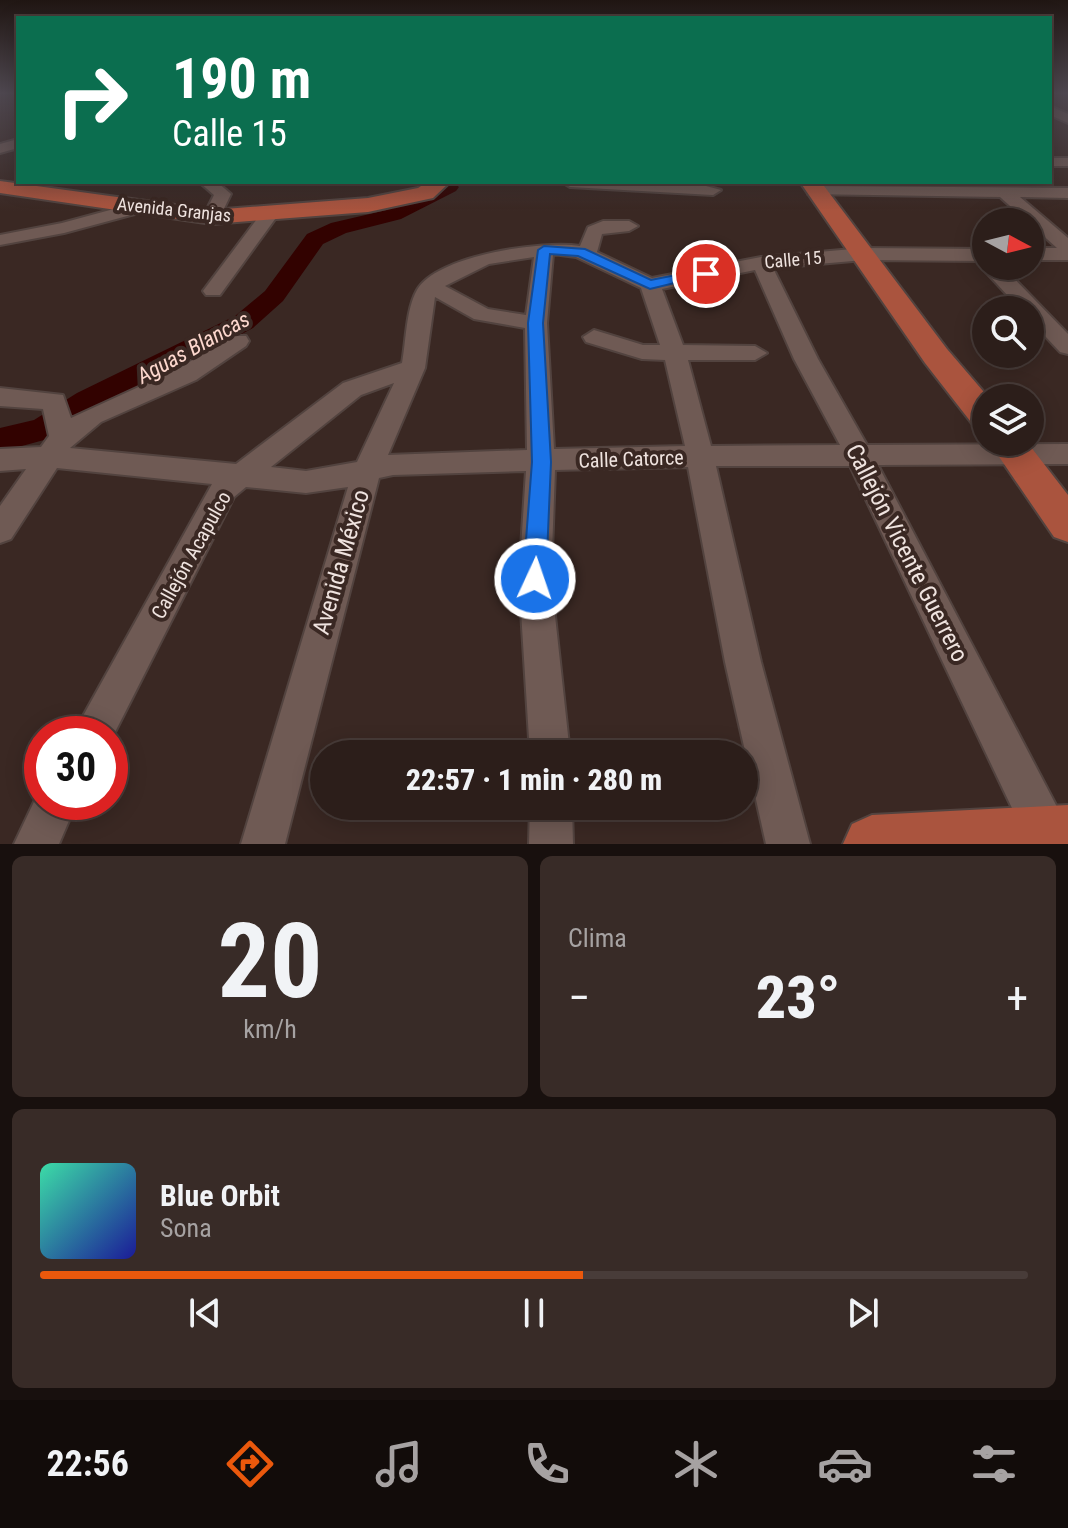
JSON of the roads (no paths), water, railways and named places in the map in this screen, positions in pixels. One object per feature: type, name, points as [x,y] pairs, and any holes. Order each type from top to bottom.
[{"type":"main road","name":"Avenida Granjas","points":[[0,187],[212,217],[269,215],[397,201],[425,193],[437,184]]},
{"type":"main road","points":[[812,187],[972,400]]},
{"type":"main road","points":[[1018,456],[1068,525]]},
{"type":"main road","points":[[872,844],[1055,837]]},
{"type":"street","points":[[210,184],[223,194],[212,217]]},
{"type":"street","points":[[682,184],[713,190]]},
{"type":"street","points":[[812,187],[1007,195],[1068,193]]},
{"type":"street","points":[[1007,195],[1068,251]]},
{"type":"street","points":[[0,240],[77,225],[136,208]]},
{"type":"street","points":[[213,291],[269,215]]},
{"type":"street","points":[[587,255],[594,231],[603,226],[629,226]]},
{"type":"street","points":[[430,286],[484,259],[571,249],[650,285],[676,353],[743,662],[788,844]]},
{"type":"street","points":[[544,250],[536,323],[541,462],[535,579],[549,740]]},
{"type":"street","points":[[1044,253],[1068,251]]},
{"type":"street","name":"Calle 15","points":[[650,285],[761,263],[864,254],[972,258]]},
{"type":"street","name":"Callejón Vicente Guerrero","points":[[761,263],[806,359],[860,457],[1055,837]]},
{"type":"street","points":[[1006,280],[1068,347]]},
{"type":"street","points":[[430,286],[482,314],[536,323]]},
{"type":"street","name":"Avenida México","points":[[263,844],[367,470],[404,394],[413,368],[425,293],[430,286]]},
{"type":"street","points":[[594,337],[642,352],[755,353]]},
{"type":"street","points":[[0,530],[60,443],[92,416],[188,374],[238,341]]},
{"type":"street","name":"Callejón Acapulco","points":[[103,716],[224,489],[352,389],[413,368]]},
{"type":"street","points":[[0,397],[54,401],[60,443]]},
{"type":"street","name":"Calle Catorce","points":[[0,460],[60,443],[242,477],[306,482],[393,464],[698,456],[860,457],[972,450]]},
{"type":"street","name":"Calle Catorce","points":[[1044,451],[1068,454]]},
{"type":"street","points":[[36,844],[47,820]]},
{"type":"street","points":[[551,820],[551,844]]},
{"type":"waterway","name":"Aguas Blancas","points":[[0,440],[44,429],[88,401],[175,360],[244,322],[274,296],[315,239],[339,228],[394,215],[449,187]]}]
